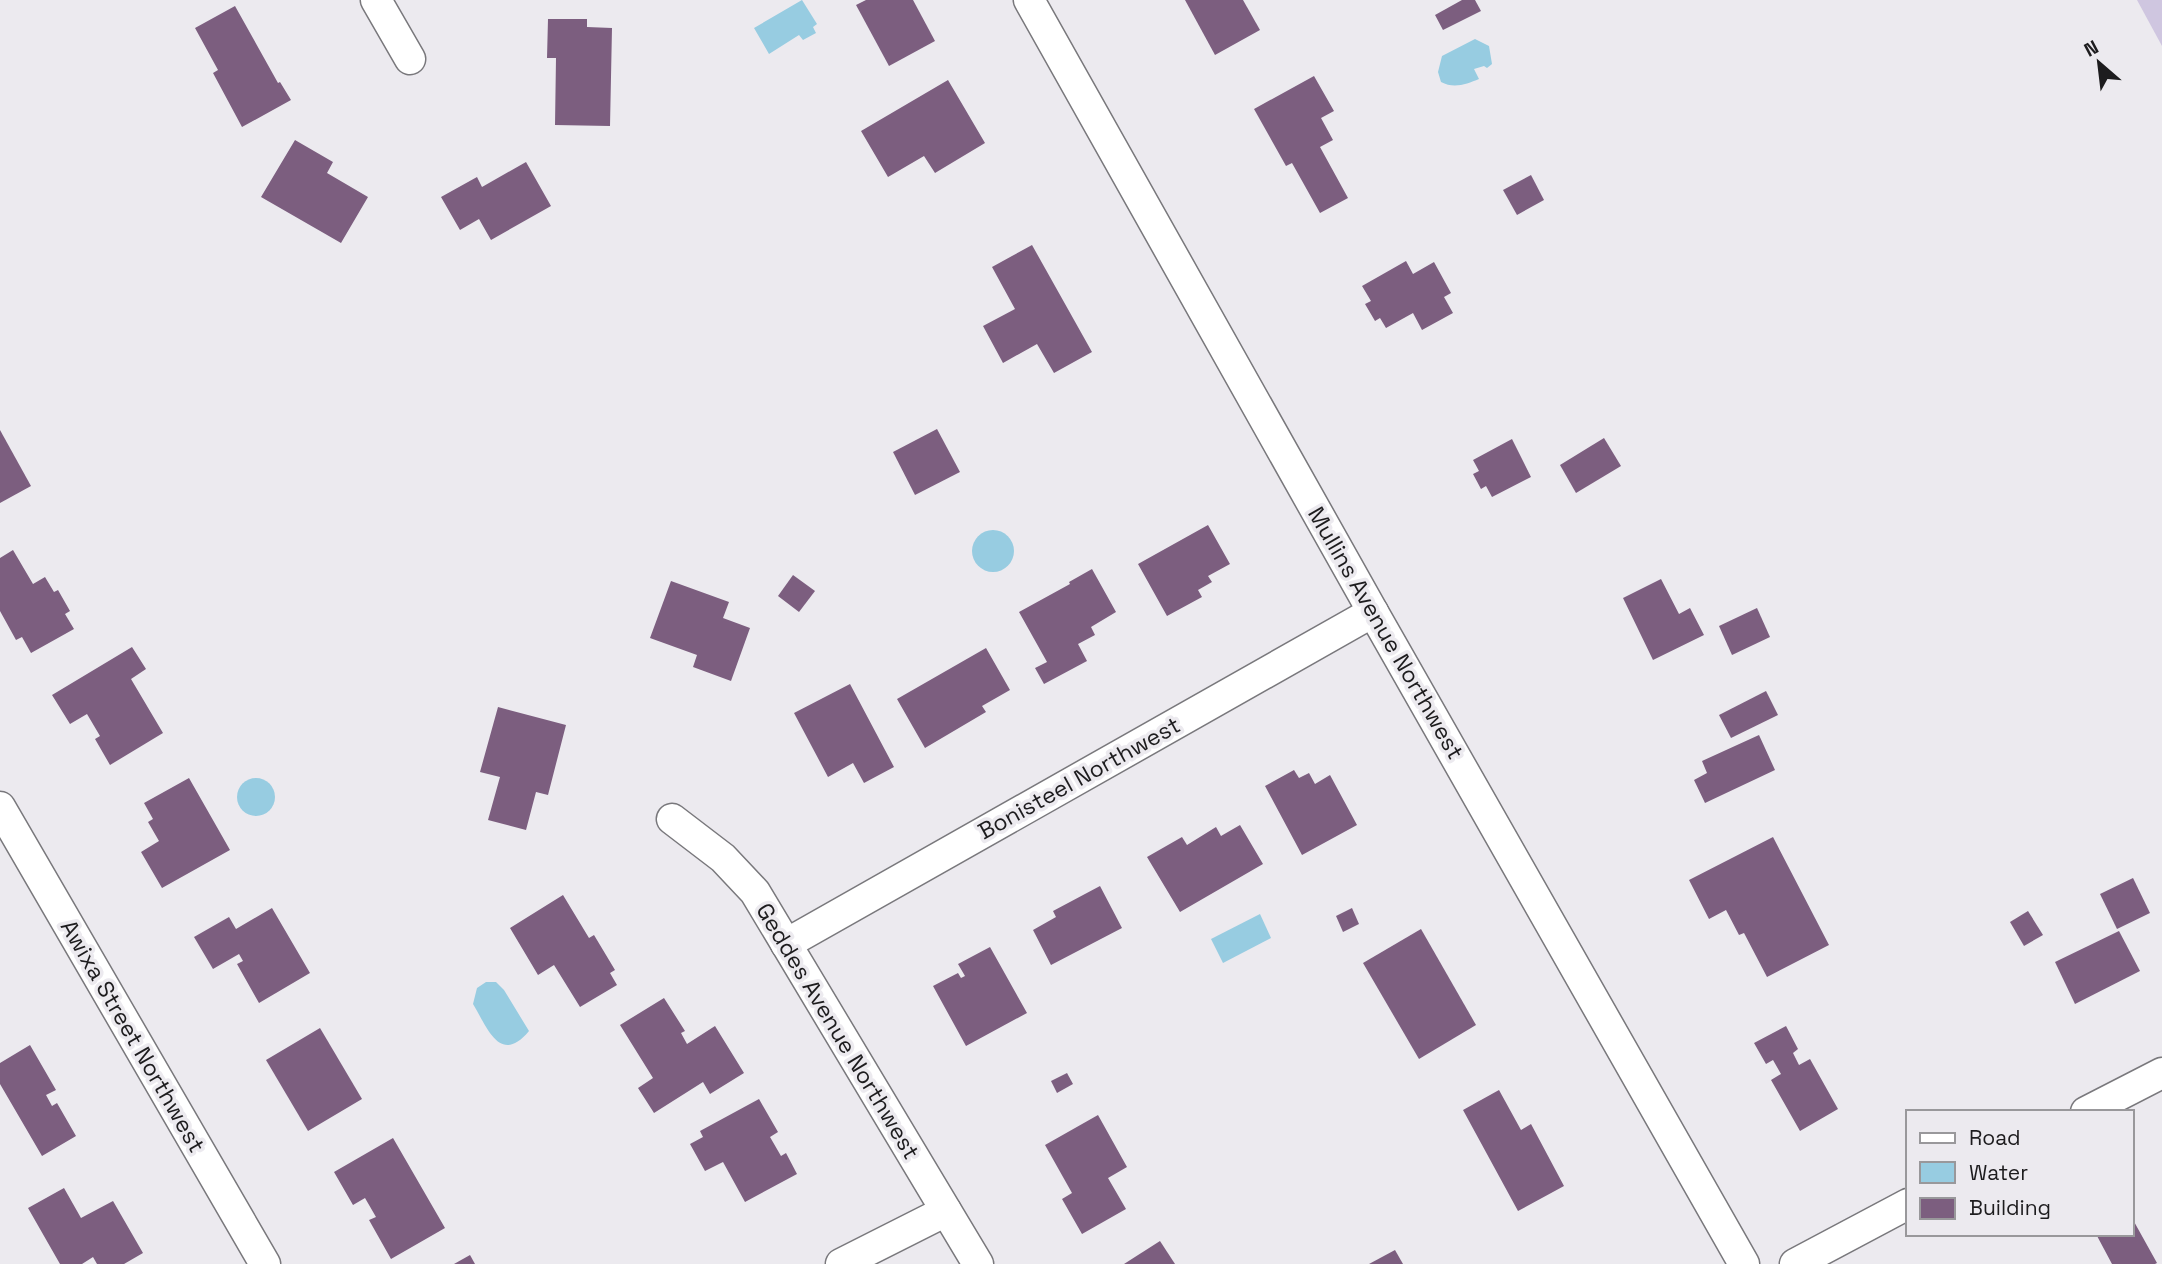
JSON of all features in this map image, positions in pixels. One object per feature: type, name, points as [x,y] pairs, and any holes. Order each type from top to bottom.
[{"type":"street","points":[[376,0],[410,59]]},
{"type":"street","name":"Mullins Avenue Northwest","points":[[1029,0],[1373,612],[1745,1264]]},
{"type":"street","name":"Bonisteel Northwest","points":[[786,944],[1373,612]]},
{"type":"street","name":"Awixa Street Northwest","points":[[0,807],[265,1264]]},
{"type":"street","name":"Geddes Avenue Northwest","points":[[672,819],[723,858],[755,892],[978,1264]]},
{"type":"street","points":[[2090,1110],[2162,1073]]},
{"type":"street","points":[[1795,1264],[1906,1205]]},
{"type":"street","points":[[841,1264],[946,1211]]},
{"type":"shaded area","points":[[2137,0],[2162,0],[2162,46]]},
{"type":"water","points":[[802,0],[817,24],[813,27],[816,33],[803,40],[799,35],[769,54],[754,28]]},
{"type":"water","points":[[1475,39],[1489,46],[1492,64],[1487,68],[1484,66],[1474,69],[1479,79],[1470,83],[1456,85],[1441,82],[1438,72],[1442,56]]},
{"type":"water","points":[[993,530],[1008,536],[1014,551],[1008,566],[993,572],[978,566],[972,551],[978,536]]},
{"type":"water","points":[[256,778],[270,783],[275,797],[270,811],[256,816],[242,811],[237,797],[242,783]]},
{"type":"water","points":[[1260,914],[1271,938],[1223,963],[1211,939]]},
{"type":"water","points":[[486,982],[496,982],[504,990],[529,1031],[519,1041],[510,1045],[495,1039],[473,1004],[477,988]]},
{"type":"building","points":[[866,0],[913,0],[935,41],[889,66],[856,5]]},
{"type":"building","points":[[1185,0],[1243,0],[1260,30],[1215,55]]},
{"type":"building","points":[[1462,0],[1475,0],[1481,11],[1443,30],[1435,15]]},
{"type":"building","points":[[235,6],[278,83],[280,82],[291,100],[242,127],[213,73],[218,70],[195,28]]},
{"type":"building","points":[[548,19],[587,19],[587,27],[612,28],[610,126],[555,125],[556,58],[547,58]]},
{"type":"building","points":[[1314,76],[1334,111],[1321,118],[1333,140],[1320,147],[1348,198],[1320,213],[1292,163],[1286,166],[1254,109]]},
{"type":"building","points":[[948,80],[985,143],[935,173],[924,156],[888,177],[861,131]]},
{"type":"building","points":[[295,140],[333,162],[327,173],[368,197],[341,243],[261,197]]},
{"type":"building","points":[[526,162],[551,206],[491,240],[479,219],[460,230],[441,197],[477,177],[482,187]]},
{"type":"building","points":[[1531,175],[1544,200],[1517,215],[1503,190]]},
{"type":"building","points":[[1032,245],[1092,352],[1054,373],[1037,344],[1003,363],[983,326],[1015,309],[992,267]]},
{"type":"building","points":[[1406,261],[1413,274],[1434,262],[1451,293],[1444,297],[1453,313],[1422,330],[1413,313],[1386,328],[1380,318],[1375,321],[1365,304],[1371,301],[1362,286]]},
{"type":"building","points":[[937,429],[960,472],[915,495],[893,452]]},
{"type":"building","points":[[0,430],[31,486],[0,503]]},
{"type":"building","points":[[1604,438],[1621,466],[1576,493],[1560,465]]},
{"type":"building","points":[[1512,439],[1531,477],[1492,497],[1486,486],[1481,489],[1473,474],[1479,471],[1473,460]]},
{"type":"building","points":[[1208,525],[1230,564],[1208,576],[1212,582],[1198,590],[1202,597],[1167,616],[1138,564]]},
{"type":"building","points":[[13,550],[33,584],[45,577],[54,592],[58,590],[70,611],[65,614],[74,629],[31,653],[22,637],[16,640],[0,611],[0,558]]},
{"type":"building","points":[[1092,569],[1116,612],[1091,627],[1095,635],[1078,644],[1087,661],[1044,684],[1035,668],[1047,662],[1019,612]]},
{"type":"building","points":[[793,575],[815,591],[799,612],[778,596]]},
{"type":"building","points":[[1661,579],[1679,614],[1690,608],[1704,635],[1653,660],[1623,598]]},
{"type":"building","points":[[671,581],[729,602],[723,618],[750,628],[731,681],[693,667],[697,655],[650,638]]},
{"type":"building","points":[[1757,608],[1770,637],[1732,655],[1719,626]]},
{"type":"building","points":[[132,647],[146,669],[131,679],[163,733],[110,765],[95,739],[100,736],[87,714],[70,724],[52,695]]},
{"type":"building","points":[[986,648],[1010,690],[982,706],[986,712],[925,748],[897,699]]},
{"type":"building","points":[[850,684],[894,767],[864,783],[853,763],[828,777],[794,713]]},
{"type":"building","points":[[1766,691],[1778,715],[1731,738],[1719,715]]},
{"type":"building","points":[[498,707],[566,725],[548,795],[536,792],[526,830],[488,820],[500,777],[480,772]]},
{"type":"building","points":[[1759,735],[1775,770],[1705,803],[1694,780],[1707,773],[1702,761]]},
{"type":"building","points":[[1294,770],[1299,778],[1309,773],[1315,784],[1330,775],[1357,825],[1302,855],[1265,786]]},
{"type":"building","points":[[189,778],[230,850],[162,888],[141,852],[159,841],[148,822],[153,819],[144,803]]},
{"type":"building","points":[[1240,825],[1263,864],[1180,912],[1147,857],[1182,837],[1187,845],[1216,827],[1221,836]]},
{"type":"building","points":[[1773,837],[1829,945],[1767,977],[1744,933],[1739,935],[1726,910],[1709,919],[1689,880]]},
{"type":"building","points":[[2133,878],[2150,913],[2117,929],[2100,894]]},
{"type":"building","points":[[1100,886],[1122,928],[1051,965],[1033,930],[1056,917],[1053,911]]},
{"type":"building","points":[[563,895],[589,938],[594,935],[615,970],[610,973],[617,985],[580,1007],[554,965],[538,975],[510,928]]},
{"type":"building","points":[[272,908],[310,973],[259,1003],[237,964],[243,961],[239,954],[213,969],[194,937],[229,917],[236,929]]},
{"type":"building","points":[[1352,908],[1359,924],[1343,932],[1336,916]]},
{"type":"building","points":[[2028,911],[2043,935],[2024,946],[2010,922]]},
{"type":"building","points":[[1421,929],[1476,1025],[1419,1059],[1363,963]]},
{"type":"building","points":[[2119,931],[2140,971],[2075,1004],[2055,962]]},
{"type":"building","points":[[990,947],[1027,1013],[966,1046],[933,986],[958,973],[961,978],[965,976],[958,964]]},
{"type":"building","points":[[664,998],[685,1031],[681,1033],[687,1044],[715,1026],[744,1073],[710,1094],[703,1082],[654,1113],[638,1088],[653,1078],[620,1025]]},
{"type":"building","points":[[1786,1026],[1798,1049],[1793,1053],[1799,1065],[1810,1059],[1838,1109],[1800,1131],[1771,1080],[1781,1074],[1773,1060],[1766,1064],[1754,1043]]},
{"type":"building","points":[[320,1028],[362,1099],[308,1131],[266,1060]]},
{"type":"building","points":[[30,1045],[56,1090],[46,1095],[52,1106],[57,1103],[76,1136],[42,1156],[0,1084],[0,1063]]},
{"type":"building","points":[[1067,1073],[1073,1084],[1057,1093],[1051,1081]]},
{"type":"building","points":[[1499,1090],[1521,1130],[1531,1124],[1564,1186],[1518,1211],[1463,1110]]},
{"type":"building","points":[[759,1099],[778,1132],[770,1137],[781,1156],[786,1153],[797,1174],[745,1202],[723,1162],[705,1171],[690,1144],[703,1137],[700,1131]]},
{"type":"building","points":[[1098,1115],[1127,1167],[1108,1178],[1126,1209],[1082,1234],[1062,1199],[1072,1193],[1045,1145]]},
{"type":"building","points":[[393,1138],[445,1228],[391,1259],[369,1220],[376,1217],[365,1198],[353,1205],[334,1172]]},
{"type":"building","points":[[64,1188],[81,1218],[113,1201],[143,1253],[124,1264],[97,1264],[93,1257],[82,1264],[60,1264],[28,1208]]},
{"type":"building","points":[[2134,1222],[2157,1263],[2112,1264],[2097,1236],[2134,1236]]},
{"type":"building","points":[[1160,1241],[1175,1264],[1124,1264]]},
{"type":"building","points":[[1395,1250],[1403,1264],[1369,1264]]},
{"type":"building","points":[[470,1255],[475,1264],[454,1264]]}]
